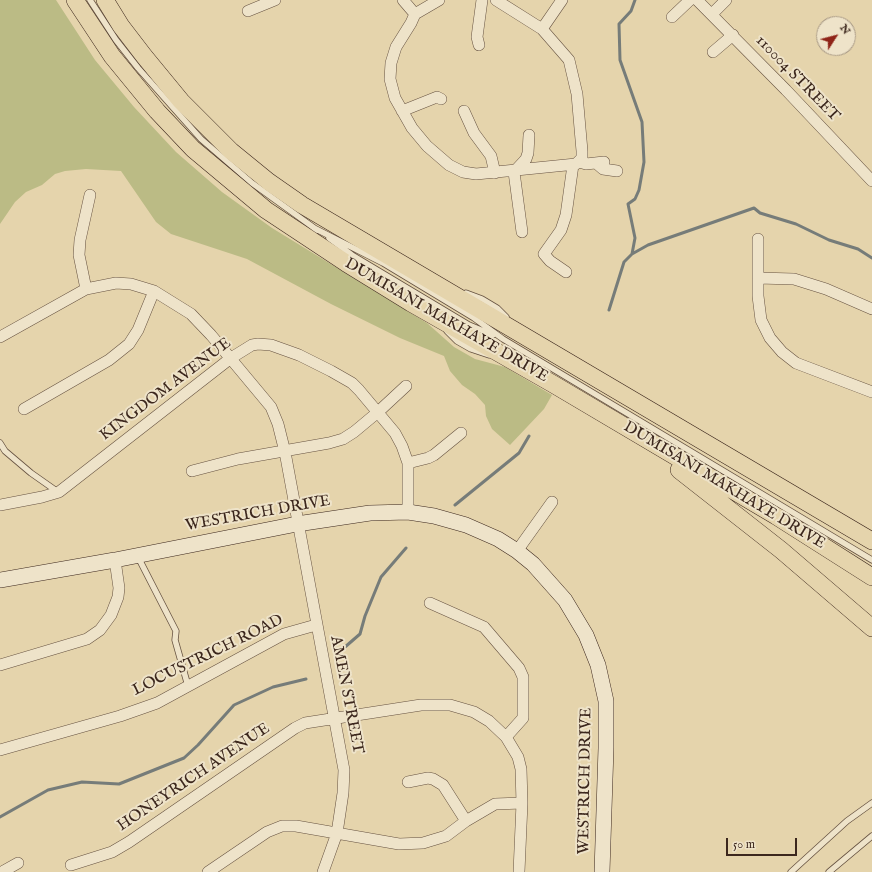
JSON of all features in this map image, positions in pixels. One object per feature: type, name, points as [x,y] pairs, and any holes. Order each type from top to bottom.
[{"type":"main road","name":"DUMISANI MAKHAYE DRIVE","points":[[75,0],[135,86],[162,117],[212,166],[290,227],[431,314],[506,356],[776,516],[872,577]]},
{"type":"main road","name":"DUMISANI MAKHAYE DRIVE","points":[[105,0],[121,26],[164,81],[231,151],[269,182],[302,205],[444,290],[872,541]]},
{"type":"main road","points":[[612,419],[723,503],[872,628]]},
{"type":"street","points":[[248,11],[274,0]]},
{"type":"street","points":[[403,0],[415,14]]},
{"type":"street","points":[[439,0],[415,14],[396,47],[391,63],[390,79],[392,90],[402,111],[427,146],[449,165],[463,172],[476,174],[514,172],[576,163],[600,163],[603,168],[617,171]]},
{"type":"street","points":[[479,45],[477,37],[482,0]]},
{"type":"street","points":[[496,0],[542,29],[563,52],[569,60],[573,70],[582,158],[576,163],[566,215],[561,230],[544,254],[550,261],[566,272]]},
{"type":"street","points":[[542,29],[562,0]]},
{"type":"street","points":[[672,17],[690,0]]},
{"type":"street","name":"110004 STREET","points":[[697,0],[733,35],[872,181]]},
{"type":"street","points":[[712,14],[726,0]]},
{"type":"street","points":[[713,52],[733,35]]},
{"type":"street","points":[[402,111],[437,97],[441,100]]},
{"type":"street","points":[[464,111],[474,133],[491,156],[495,173]]},
{"type":"street","points":[[514,172],[526,159],[528,153],[529,135]]},
{"type":"street","points":[[514,172],[522,232]]},
{"type":"street","points":[[86,289],[79,255],[80,240],[90,195]]},
{"type":"street","points":[[758,239],[758,296],[761,320],[770,338],[782,352],[801,365],[872,392]]},
{"type":"street","points":[[758,278],[786,278],[810,283],[872,309]]},
{"type":"street","name":"AMEN STREET","points":[[0,337],[86,289],[116,283],[131,284],[154,291],[191,314],[231,358],[271,407],[278,424],[285,452],[297,524],[344,770],[343,793],[337,833],[323,872]]},
{"type":"street","points":[[24,409],[109,360],[129,344],[138,330],[154,291]]},
{"type":"street","name":"KINGDOM AVENUE","points":[[0,505],[42,497],[58,492],[231,358],[258,344],[271,345],[299,355],[331,370],[352,383],[378,412],[399,439],[408,463],[408,512]]},
{"type":"street","points":[[192,471],[238,459],[285,452],[343,439],[378,412],[406,386]]},
{"type":"street","points":[[408,463],[434,455],[461,433]]},
{"type":"street","points":[[517,551],[552,502]]},
{"type":"street","name":"WESTRICH DRIVE","points":[[0,580],[114,560],[297,524],[370,513],[408,512],[434,516],[466,525],[498,539],[517,551],[533,564],[566,600],[586,635],[598,664],[606,701],[602,872]]},
{"type":"street","points":[[0,665],[87,639],[100,630],[111,616],[118,597],[119,588],[114,560]]},
{"type":"street","points":[[430,603],[484,626],[519,668],[523,677],[523,718],[506,737]]},
{"type":"street","name":"LOCUSTRICH ROAD","points":[[0,750],[120,716],[156,703],[284,634],[316,626]]},
{"type":"street","name":"HONEYRICH AVENUE","points":[[71,865],[112,852],[129,842],[295,728],[305,723],[335,720],[421,705],[450,704],[474,712],[489,721],[506,737],[518,757],[521,769],[522,803],[519,872]]},
{"type":"street","points":[[408,782],[428,778],[433,779],[443,785],[466,821]]},
{"type":"street","points":[[208,872],[275,828],[296,826],[399,844],[423,843],[446,836],[466,821],[495,804],[522,803]]},
{"type":"street","points":[[2,872],[18,863]]},
{"type":"lane","points":[[90,0],[116,40],[138,68],[201,139],[252,183],[352,255],[468,325],[503,339]]},
{"type":"lane","points":[[314,228],[383,263],[474,318],[503,339],[872,560]]},
{"type":"lane","points":[[0,443],[5,450],[31,473],[58,492]]},
{"type":"lane","points":[[137,555],[176,631],[175,640],[188,686]]},
{"type":"lane","points":[[791,872],[847,821],[872,803]]},
{"type":"lane","points":[[829,872],[872,836]]},
{"type":"green space","points":[[0,0],[56,0],[95,60],[134,107],[176,152],[222,192],[272,228],[427,323],[454,347],[475,359],[505,367],[552,395],[544,409],[510,445],[492,429],[486,416],[485,405],[475,394],[462,385],[450,371],[444,356],[400,338],[331,304],[247,259],[171,234],[156,222],[121,171],[86,169],[65,171],[55,174],[42,185],[26,192],[15,202],[0,224]]},
{"type":"waterway","points":[[632,254],[635,238],[628,204],[635,199],[639,190],[644,162],[642,122],[620,60],[619,24],[631,11],[635,0]]},
{"type":"waterway","points":[[609,310],[624,262],[632,254],[648,245],[754,208],[760,213],[796,224],[829,240],[858,249],[872,258]]},
{"type":"waterway","points":[[455,505],[519,453],[529,436]]},
{"type":"waterway","points":[[345,647],[360,634],[365,616],[381,577],[406,548]]},
{"type":"waterway","points":[[0,817],[48,790],[82,782],[119,784],[184,758],[198,745],[234,705],[273,687],[306,679]]}]
